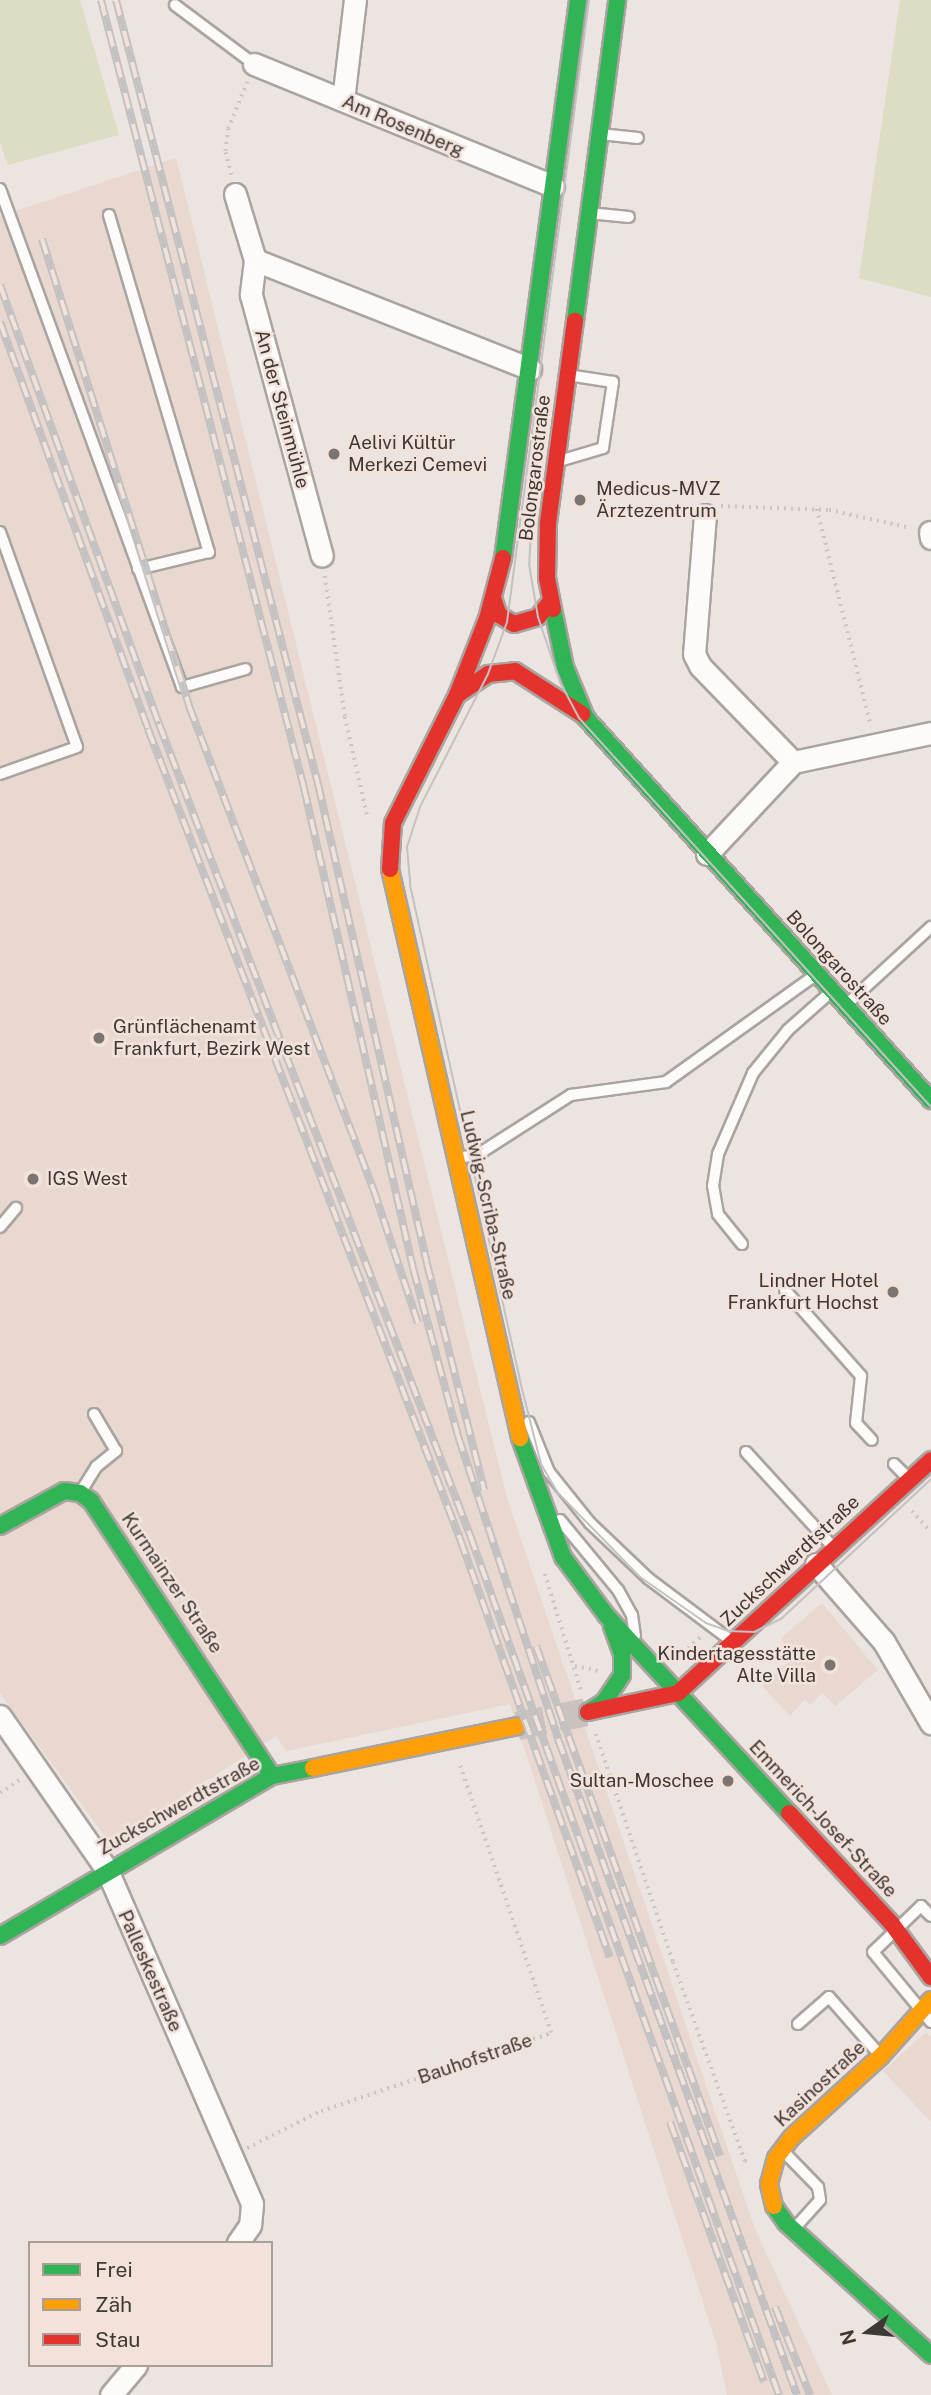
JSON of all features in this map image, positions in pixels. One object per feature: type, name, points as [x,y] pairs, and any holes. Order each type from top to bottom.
[{"type":"main road","name":"Bolongarostraße","points":[[457,695],[493,598],[508,541],[578,0]]},
{"type":"main road","name":"Bolongarostraße","points":[[617,0],[546,550],[551,601],[565,667],[586,718],[845,1006],[929,1094]]},
{"type":"main road","points":[[493,598],[499,615],[514,624],[538,617],[551,601]]},
{"type":"main road","points":[[457,695],[488,674],[515,671],[543,685],[586,718]]},
{"type":"main road","name":"Ludwig-Scriba-Straße","points":[[457,695],[401,800],[393,823],[389,864],[457,1158],[505,1342],[534,1483],[563,1557],[606,1615],[678,1693]]},
{"type":"main road","name":"Zuckschwerdtstraße","points":[[678,1693],[931,1460]]},
{"type":"main road","points":[[0,1526],[48,1497],[80,1493]]},
{"type":"main road","name":"Kurmainzer Straße","points":[[80,1493],[91,1501],[272,1776]]},
{"type":"main road","points":[[589,1712],[604,1702],[622,1675],[619,1641],[606,1615]]},
{"type":"main road","points":[[589,1712],[678,1693]]},
{"type":"main road","name":"Emmerich-Josef-Straße","points":[[678,1693],[896,1930],[931,1977]]},
{"type":"main road","name":"Zuckschwerdtstraße","points":[[0,1936],[107,1870],[272,1776],[517,1726]]},
{"type":"main road","name":"Kasinostraße","points":[[770,2174],[781,2150],[928,2012]]},
{"type":"main road","points":[[770,2174],[774,2204],[793,2230],[931,2355]]},
{"type":"street","points":[[343,100],[355,0]]},
{"type":"street","name":"Am Rosenberg","points":[[254,64],[553,186]]},
{"type":"street","name":"An der Steinmühle","points":[[236,194],[255,260],[251,295],[322,556]]},
{"type":"street","points":[[255,260],[530,369]]},
{"type":"street","points":[[705,515],[695,654],[793,762]]},
{"type":"street","points":[[707,854],[793,762],[931,733]]},
{"type":"street","points":[[816,1564],[884,1643],[931,1723]]},
{"type":"street","name":"Palleskestraße","points":[[0,1716],[107,1870],[252,2204],[250,2224],[239,2241]]},
{"type":"street","points":[[111,2395],[134,2367]]},
{"type":"lane","points":[[175,5],[254,64]]},
{"type":"lane","points":[[600,134],[638,138]]},
{"type":"lane","points":[[0,189],[183,687],[246,669]]},
{"type":"lane","points":[[589,213],[629,217]]},
{"type":"lane","points":[[108,215],[209,552],[138,569]]},
{"type":"lane","points":[[556,461],[603,448],[613,382],[567,375]]},
{"type":"lane","points":[[0,532],[77,747],[0,774]]},
{"type":"lane","points":[[845,1006],[931,927]]},
{"type":"lane","points":[[457,1158],[477,1155],[571,1095],[666,1082],[817,974]]},
{"type":"lane","points":[[742,1244],[718,1214],[713,1186],[718,1154],[753,1073],[788,1030],[832,991]]},
{"type":"lane","points":[[0,1227],[16,1208]]},
{"type":"lane","points":[[785,1290],[860,1376],[856,1423],[872,1440]]},
{"type":"lane","points":[[505,1342],[553,1479],[649,1579],[733,1642]]},
{"type":"lane","points":[[80,1493],[96,1467],[116,1451],[94,1414]]},
{"type":"lane","points":[[746,1452],[834,1548]]},
{"type":"lane","points":[[894,1464],[910,1480]]},
{"type":"lane","points":[[534,1483],[618,1590],[632,1615],[636,1646],[622,1675]]},
{"type":"lane","points":[[928,2012],[873,1952],[921,1906],[931,1916]]},
{"type":"lane","points":[[798,2024],[829,1997],[881,2056]]},
{"type":"lane","points":[[781,2150],[818,2186],[820,2200],[793,2230]]},
{"type":"path","points":[[236,194],[225,151],[228,129],[254,64]]},
{"type":"path","points":[[705,515],[708,505],[817,509],[930,535]]},
{"type":"path","points":[[817,509],[876,745]]},
{"type":"path","points":[[322,556],[345,717],[371,832]]},
{"type":"path","points":[[912,1511],[931,1532]]},
{"type":"path","points":[[589,1712],[745,2161],[770,2174]]},
{"type":"path","name":"Bauhofstraße","points":[[231,2156],[321,2111],[551,2033],[452,1740]]},
{"type":"shaded area","points":[[176,158],[507,1498],[755,2229],[832,2395],[727,2395],[716,2343],[510,1704],[286,1751],[276,1736],[110,1843],[0,1693],[0,216]]},
{"type":"shaded area","name":"Kindertagesstätte Alte Villa","points":[[822,1603],[878,1670],[835,1706],[822,1693],[810,1705],[805,1699],[790,1716],[762,1686],[791,1659],[781,1638]]},
{"type":"shaded area","points":[[926,2032],[931,2037],[931,2122],[883,2071]]},
{"type":"green space","points":[[0,0],[80,0],[119,135],[8,165],[0,143]]},
{"type":"green space","points":[[900,0],[931,0],[931,297],[859,278]]},
{"type":"tunnel","points":[[517,1726],[588,1712]]},
{"type":"tram line","points":[[589,0],[507,622],[488,674],[420,807],[407,847],[410,885],[521,1385],[541,1464],[558,1493],[640,1577],[706,1623],[728,1631],[754,1632],[781,1619],[931,1479]]},
{"type":"tram line","points":[[531,531],[529,564],[538,617],[560,682],[579,718],[931,1107]]},
{"type":"railway","points":[[101,0],[304,788],[413,1268],[458,1436],[558,1739],[797,2395]]},
{"type":"railway","points":[[116,0],[318,784],[427,1264],[484,1490]]},
{"type":"railway","points":[[42,239],[189,706],[373,1188],[418,1323]]},
{"type":"railway","points":[[0,285],[159,724],[470,1535],[779,2395]]},
{"type":"railway","points":[[0,322],[148,729],[460,1539],[610,1957]]},
{"type":"railway","points":[[536,1646],[720,2156]]},
{"type":"railway","points":[[670,2122],[764,2382]]},
{"type":"railway","points":[[775,2307],[810,2395]]},
{"type":"traffic: fast","points":[[503,558],[578,0]]},
{"type":"traffic: fast","points":[[575,321],[617,0]]},
{"type":"traffic: fast","points":[[553,609],[565,667],[586,718],[931,1100]]},
{"type":"traffic: fast","points":[[520,1438],[563,1557],[606,1615],[789,1813]]},
{"type":"traffic: fast","points":[[0,1526],[64,1491],[80,1493],[91,1501],[272,1776]]},
{"type":"traffic: fast","points":[[588,1712],[604,1702],[622,1675],[622,1654],[612,1626]]},
{"type":"traffic: fast","points":[[0,1936],[272,1776],[313,1768]]},
{"type":"traffic: fast","points":[[774,2206],[786,2223],[931,2355]]},
{"type":"traffic: slow","points":[[390,869],[520,1438]]},
{"type":"traffic: slow","points":[[313,1768],[517,1726]]},
{"type":"traffic: slow","points":[[774,2206],[769,2184],[776,2158],[792,2137],[881,2056],[931,2000]]},
{"type":"traffic: jam","points":[[553,609],[547,578],[548,523],[575,321]]},
{"type":"traffic: jam","points":[[390,869],[393,823],[457,695],[487,619],[503,558]]},
{"type":"traffic: jam","points":[[493,598],[499,615],[514,624],[538,617],[551,601]]},
{"type":"traffic: jam","points":[[457,695],[488,674],[515,671],[582,714]]},
{"type":"traffic: jam","points":[[588,1712],[678,1693],[931,1460]]},
{"type":"traffic: jam","points":[[789,1813],[892,1924],[931,1977]]},
{"type":"place","name":"Aelivi Kültür Merkezi Cemevi","points":[[334,454]]},
{"type":"place","name":"Medicus-MVZ Ärztezentrum","points":[[580,500]]},
{"type":"place","name":"Grünflächenamt Frankfurt, Bezirk West","points":[[99,1038]]},
{"type":"place","name":"IGS West","points":[[33,1179]]},
{"type":"place","name":"Lindner Hotel Frankfurt Hochst","points":[[893,1292]]},
{"type":"place","name":"Kindertagesstätte Alte Villa","points":[[830,1665]]},
{"type":"place","name":"Sultan-Moschee","points":[[728,1781]]}]
